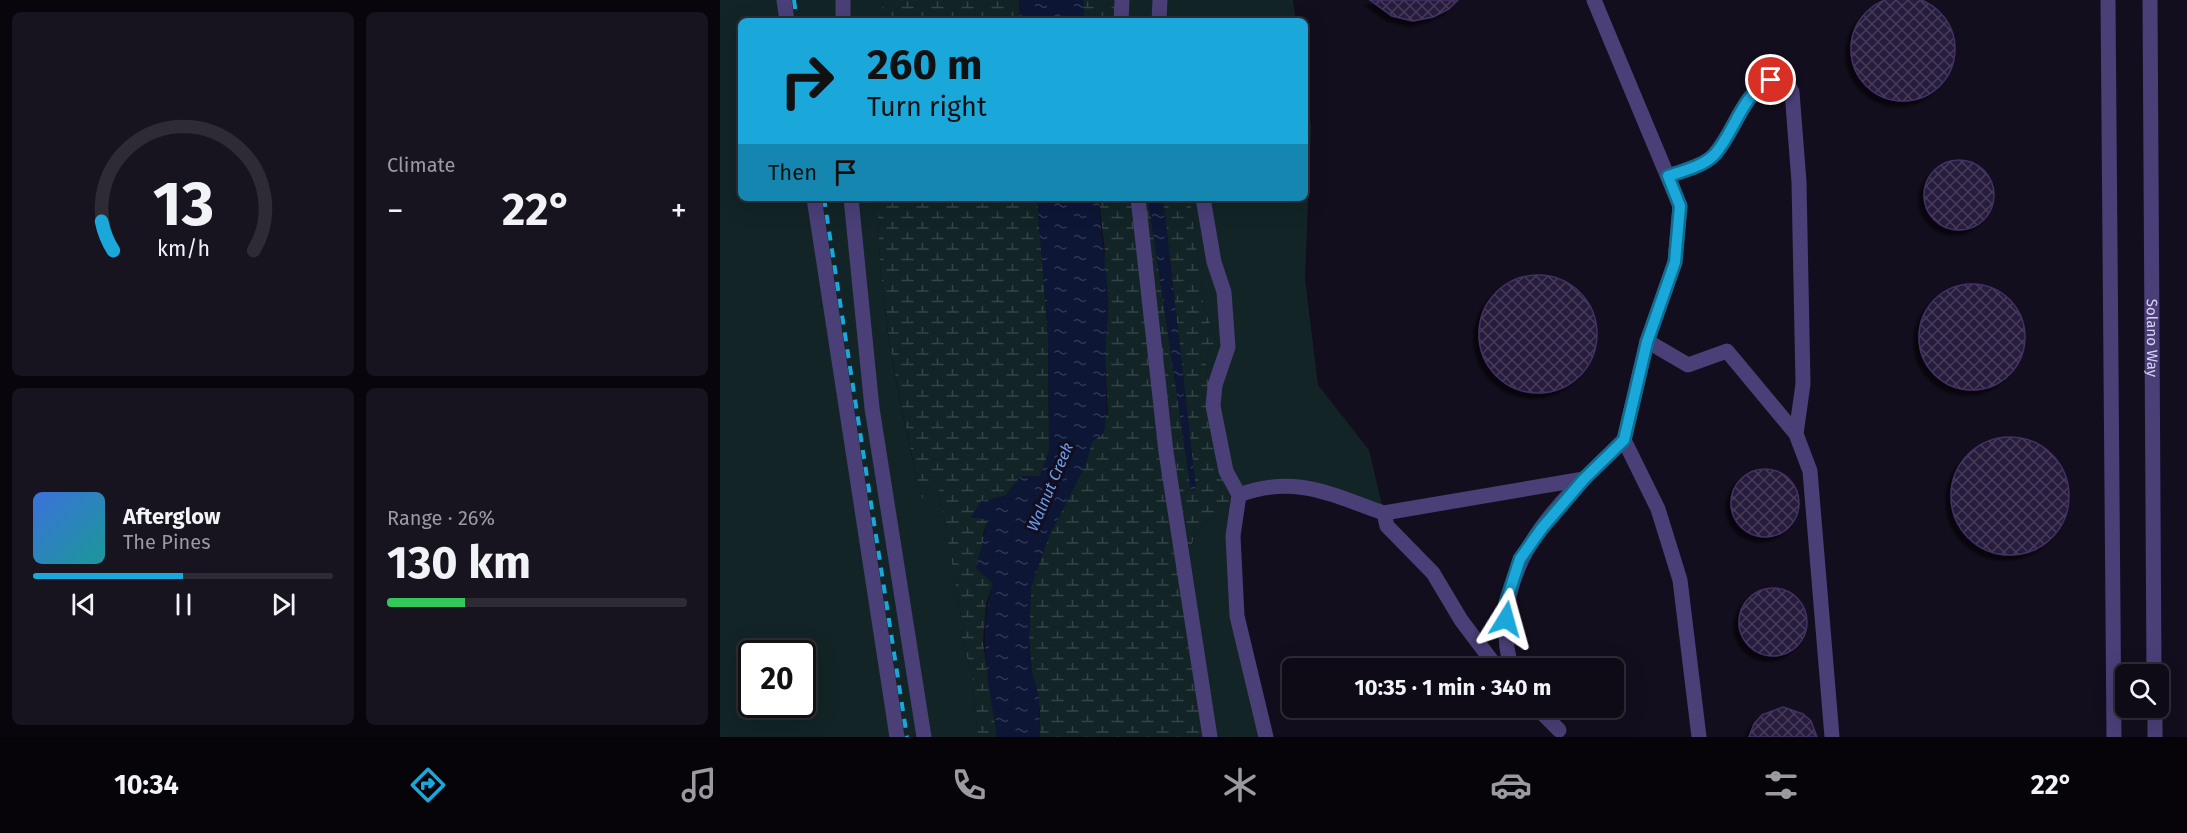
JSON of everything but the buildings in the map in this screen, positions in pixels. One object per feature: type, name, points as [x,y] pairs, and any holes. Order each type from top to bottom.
[{"type":"street","points":[[784,0],[787,18]]},
{"type":"street","points":[[843,0],[843,18]]},
{"type":"street","points":[[1121,18],[1122,0]]},
{"type":"street","points":[[1159,18],[1160,0]]},
{"type":"street","points":[[1508,658],[1506,652],[1506,602],[1520,559],[1542,528],[1584,479],[1624,440],[1647,342],[1675,262],[1680,206],[1594,0]]},
{"type":"street","points":[[2108,0],[2114,737]]},
{"type":"street","name":"Solano Way","points":[[2150,0],[2154,664]]},
{"type":"street","points":[[1668,176],[1703,163],[1715,154],[1761,84],[1771,80],[1788,85],[1792,92],[1799,193],[1803,384],[1796,434]]},
{"type":"street","points":[[814,201],[897,737]]},
{"type":"street","points":[[851,201],[872,408],[924,737]]},
{"type":"street","points":[[1138,201],[1166,452],[1210,737]]},
{"type":"street","points":[[1204,201],[1214,262],[1224,292],[1228,347],[1215,385],[1213,406],[1226,471],[1239,495],[1233,536],[1237,616],[1266,737]]},
{"type":"street","points":[[1647,342],[1688,365],[1727,351],[1796,434],[1810,471],[1832,737]]},
{"type":"street","points":[[1624,440],[1658,509],[1680,580],[1699,737]]},
{"type":"street","points":[[1239,495],[1259,488],[1294,484],[1384,513],[1584,479]]},
{"type":"street","points":[[1384,513],[1387,526],[1433,573],[1461,620],[1490,658]]},
{"type":"street","points":[[1546,718],[1560,734]]},
{"type":"street","points":[[2155,718],[2155,737]]},
{"type":"green space","points":[[720,0],[883,0],[881,18],[738,18],[738,201],[878,201],[881,274],[897,387],[922,499],[936,472],[960,609],[962,637],[972,676],[978,737],[720,737]]},
{"type":"green space","points":[[883,0],[1019,0],[1020,18],[881,18]]},
{"type":"green space","points":[[1083,0],[1122,0],[1121,18],[1084,18]]},
{"type":"green space","points":[[1122,0],[1293,0],[1296,18],[1121,18]]},
{"type":"green space","points":[[1308,106],[1311,127],[1305,279],[1318,385],[1369,450],[1384,513],[1294,484],[1239,495],[1213,406],[1205,359],[1216,339],[1204,307],[1190,201],[1308,201]]},
{"type":"green space","points":[[878,201],[1037,201],[1048,337],[1049,451],[1040,476],[1021,476],[1005,496],[982,501],[972,517],[988,520],[983,533],[993,584],[986,604],[983,643],[997,737],[978,737],[972,676],[962,637],[960,609],[936,473],[922,499],[913,462],[885,312]]},
{"type":"green space","points":[[1099,201],[1148,201],[1191,490],[1196,490],[1163,201],[1190,201],[1204,307],[1216,339],[1205,359],[1213,406],[1239,495],[1196,531],[1184,569],[1210,737],[1040,737],[1040,710],[1032,672],[1029,639],[1031,587],[1049,536],[1085,466],[1092,442],[1108,413],[1105,355],[1108,294],[1103,265],[1105,252]]},
{"type":"green space","points":[[1239,495],[1237,616],[1266,737],[1210,737],[1184,569],[1196,531]]},
{"type":"water","points":[[1019,0],[1083,0],[1084,18],[1020,18]]},
{"type":"water","name":"Walnut Creek","points":[[1037,201],[1099,201],[1108,302],[1104,433],[1092,442],[1085,466],[1049,536],[1031,587],[1029,639],[1032,672],[1039,697],[1040,737],[997,737],[985,641],[988,603],[993,584],[976,568],[988,520],[971,517],[981,501],[1005,496],[1021,476],[1040,476],[1049,451],[1048,337]]},
{"type":"water","points":[[1148,201],[1163,201],[1196,490],[1191,491]]},
{"type":"railway","points":[[794,0],[797,18]]},
{"type":"railway","points":[[824,201],[907,737]]},
{"type":"route","points":[[1506,619],[1506,602],[1520,559],[1542,528],[1584,479],[1624,440],[1647,342],[1675,262],[1680,206],[1668,176],[1710,159],[1751,96],[1761,84],[1771,80]]}]
